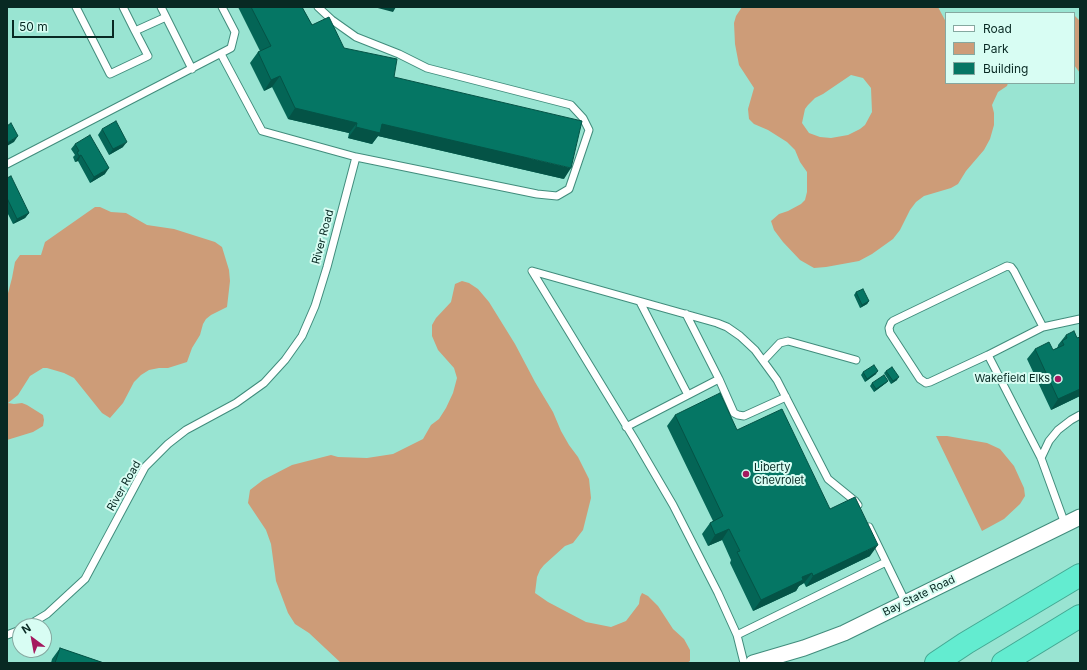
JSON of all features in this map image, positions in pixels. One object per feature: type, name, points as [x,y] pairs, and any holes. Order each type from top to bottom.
[{"type":"highway","points":[[936,663],[972,639],[1080,575]]},
{"type":"highway","points":[[1003,663],[1080,616]]},
{"type":"street","name":"Bay State Road","points":[[753,663],[778,660],[831,638],[906,603],[1080,517]]},
{"type":"lane","points":[[76,7],[110,74],[148,56],[123,7]]},
{"type":"lane","points":[[161,7],[192,69]]},
{"type":"lane","points":[[7,164],[231,48],[235,32],[222,7]]},
{"type":"lane","points":[[221,54],[262,131],[356,157],[537,194],[557,196],[569,189],[589,130],[583,118],[571,105],[427,68],[399,54],[356,37],[332,20],[318,7]]},
{"type":"lane","points":[[135,31],[166,17]]},
{"type":"lane","name":"River Road","points":[[40,618],[47,614],[85,579],[145,467],[168,444],[186,430],[236,403],[264,383],[285,360],[302,336],[315,306],[327,267],[356,157]]},
{"type":"lane","points":[[1043,327],[1014,271],[1011,267],[1006,266],[893,321],[889,326],[890,333],[920,379],[926,383],[988,355],[1043,327],[1080,319]]},
{"type":"lane","points":[[744,663],[737,635],[718,593],[673,505],[532,271],[717,323],[727,327],[756,350],[777,380],[828,479],[856,502],[906,603]]},
{"type":"lane","points":[[640,302],[688,395]]},
{"type":"lane","points":[[686,314],[719,379],[733,412],[738,415],[746,415],[786,397]]},
{"type":"lane","points":[[764,360],[780,343],[786,341],[856,360]]},
{"type":"lane","points":[[988,355],[1041,458],[1065,524]]},
{"type":"lane","points":[[626,427],[719,379]]},
{"type":"lane","points":[[1041,458],[1049,441],[1058,430],[1080,415]]},
{"type":"lane","points":[[737,635],[886,562]]},
{"type":"green space","points":[[742,7],[938,7],[945,20],[945,84],[1008,84],[998,92],[992,105],[994,125],[990,139],[984,150],[966,171],[958,184],[951,188],[924,196],[916,202],[893,239],[859,261],[814,268],[800,260],[783,242],[774,230],[771,221],[779,214],[801,204],[805,200],[807,192],[807,172],[800,162],[795,150],[787,142],[768,130],[754,124],[749,119],[748,109],[754,88],[739,65],[735,44],[734,23],[736,16]],"holes":[[[851,75],[863,78],[871,88],[872,112],[865,125],[860,129],[848,135],[831,138],[820,137],[809,133],[802,123],[805,109],[815,98]]]},
{"type":"green space","points":[[1075,16],[1080,21],[1080,73],[1075,66]]},
{"type":"green space","points":[[95,207],[100,207],[111,212],[126,213],[147,225],[174,229],[215,242],[222,247],[229,270],[230,281],[227,307],[206,319],[187,362],[168,368],[149,370],[141,375],[134,382],[123,403],[110,418],[102,413],[74,378],[64,373],[43,368],[30,376],[18,395],[8,403],[22,403],[43,415],[43,426],[33,432],[7,440],[7,297],[15,262],[20,255],[41,255],[45,242]]},
{"type":"green space","points":[[462,281],[469,283],[478,289],[489,302],[515,344],[553,412],[561,431],[578,457],[589,479],[591,498],[583,530],[573,543],[565,546],[540,570],[537,577],[535,593],[548,602],[586,622],[611,627],[626,621],[639,604],[642,593],[648,596],[658,606],[673,629],[684,639],[690,650],[690,661],[687,663],[341,663],[309,633],[295,624],[288,613],[276,581],[271,544],[266,530],[248,503],[250,490],[263,480],[292,465],[331,455],[338,457],[367,458],[393,454],[423,439],[431,425],[439,419],[446,408],[453,393],[457,378],[454,368],[438,350],[432,336],[432,325],[436,318],[451,302],[455,284]]},
{"type":"green space","points":[[936,436],[947,436],[987,443],[1000,449],[1014,466],[1024,488],[1025,496],[1020,504],[1004,519],[982,531]]},
{"type":"building","points":[[251,7],[302,7],[312,25],[329,17],[344,48],[397,59],[394,77],[582,121],[571,168],[382,124],[380,133],[356,127],[357,123],[295,108],[280,76],[271,80],[258,52],[271,46]]},
{"type":"building","points":[[116,121],[127,142],[113,149],[102,129]]},
{"type":"building","points":[[11,123],[18,136],[7,143],[7,126]]},
{"type":"building","points":[[90,135],[109,168],[94,177],[81,155],[79,156],[77,152],[79,151],[75,144]]},
{"type":"building","points":[[11,176],[29,213],[17,219],[7,198],[7,178]]},
{"type":"building","points":[[863,289],[869,301],[862,305],[856,292]]},
{"type":"building","name":"Wakefield Elks","points":[[1074,331],[1077,338],[1080,337],[1080,389],[1058,399],[1035,349],[1049,342],[1053,350],[1064,345],[1062,341],[1067,338],[1066,335]]},
{"type":"building","points":[[874,365],[878,371],[867,379],[863,372]]},
{"type":"building","points":[[892,367],[899,377],[893,381],[886,371]]},
{"type":"building","points":[[884,375],[888,381],[876,389],[872,383]]},
{"type":"building","name":"Liberty Chevrolet","points":[[720,393],[737,430],[782,409],[830,509],[855,497],[878,545],[813,576],[812,573],[802,577],[803,580],[761,600],[737,552],[740,551],[729,529],[715,535],[710,523],[723,516],[675,415]]},
{"type":"building","points":[[60,648],[104,663],[55,663]]},
{"type":"place","name":"Wakefield Elks","points":[[1058,379]]},
{"type":"place","name":"Liberty Chevrolet","points":[[746,474]]}]
